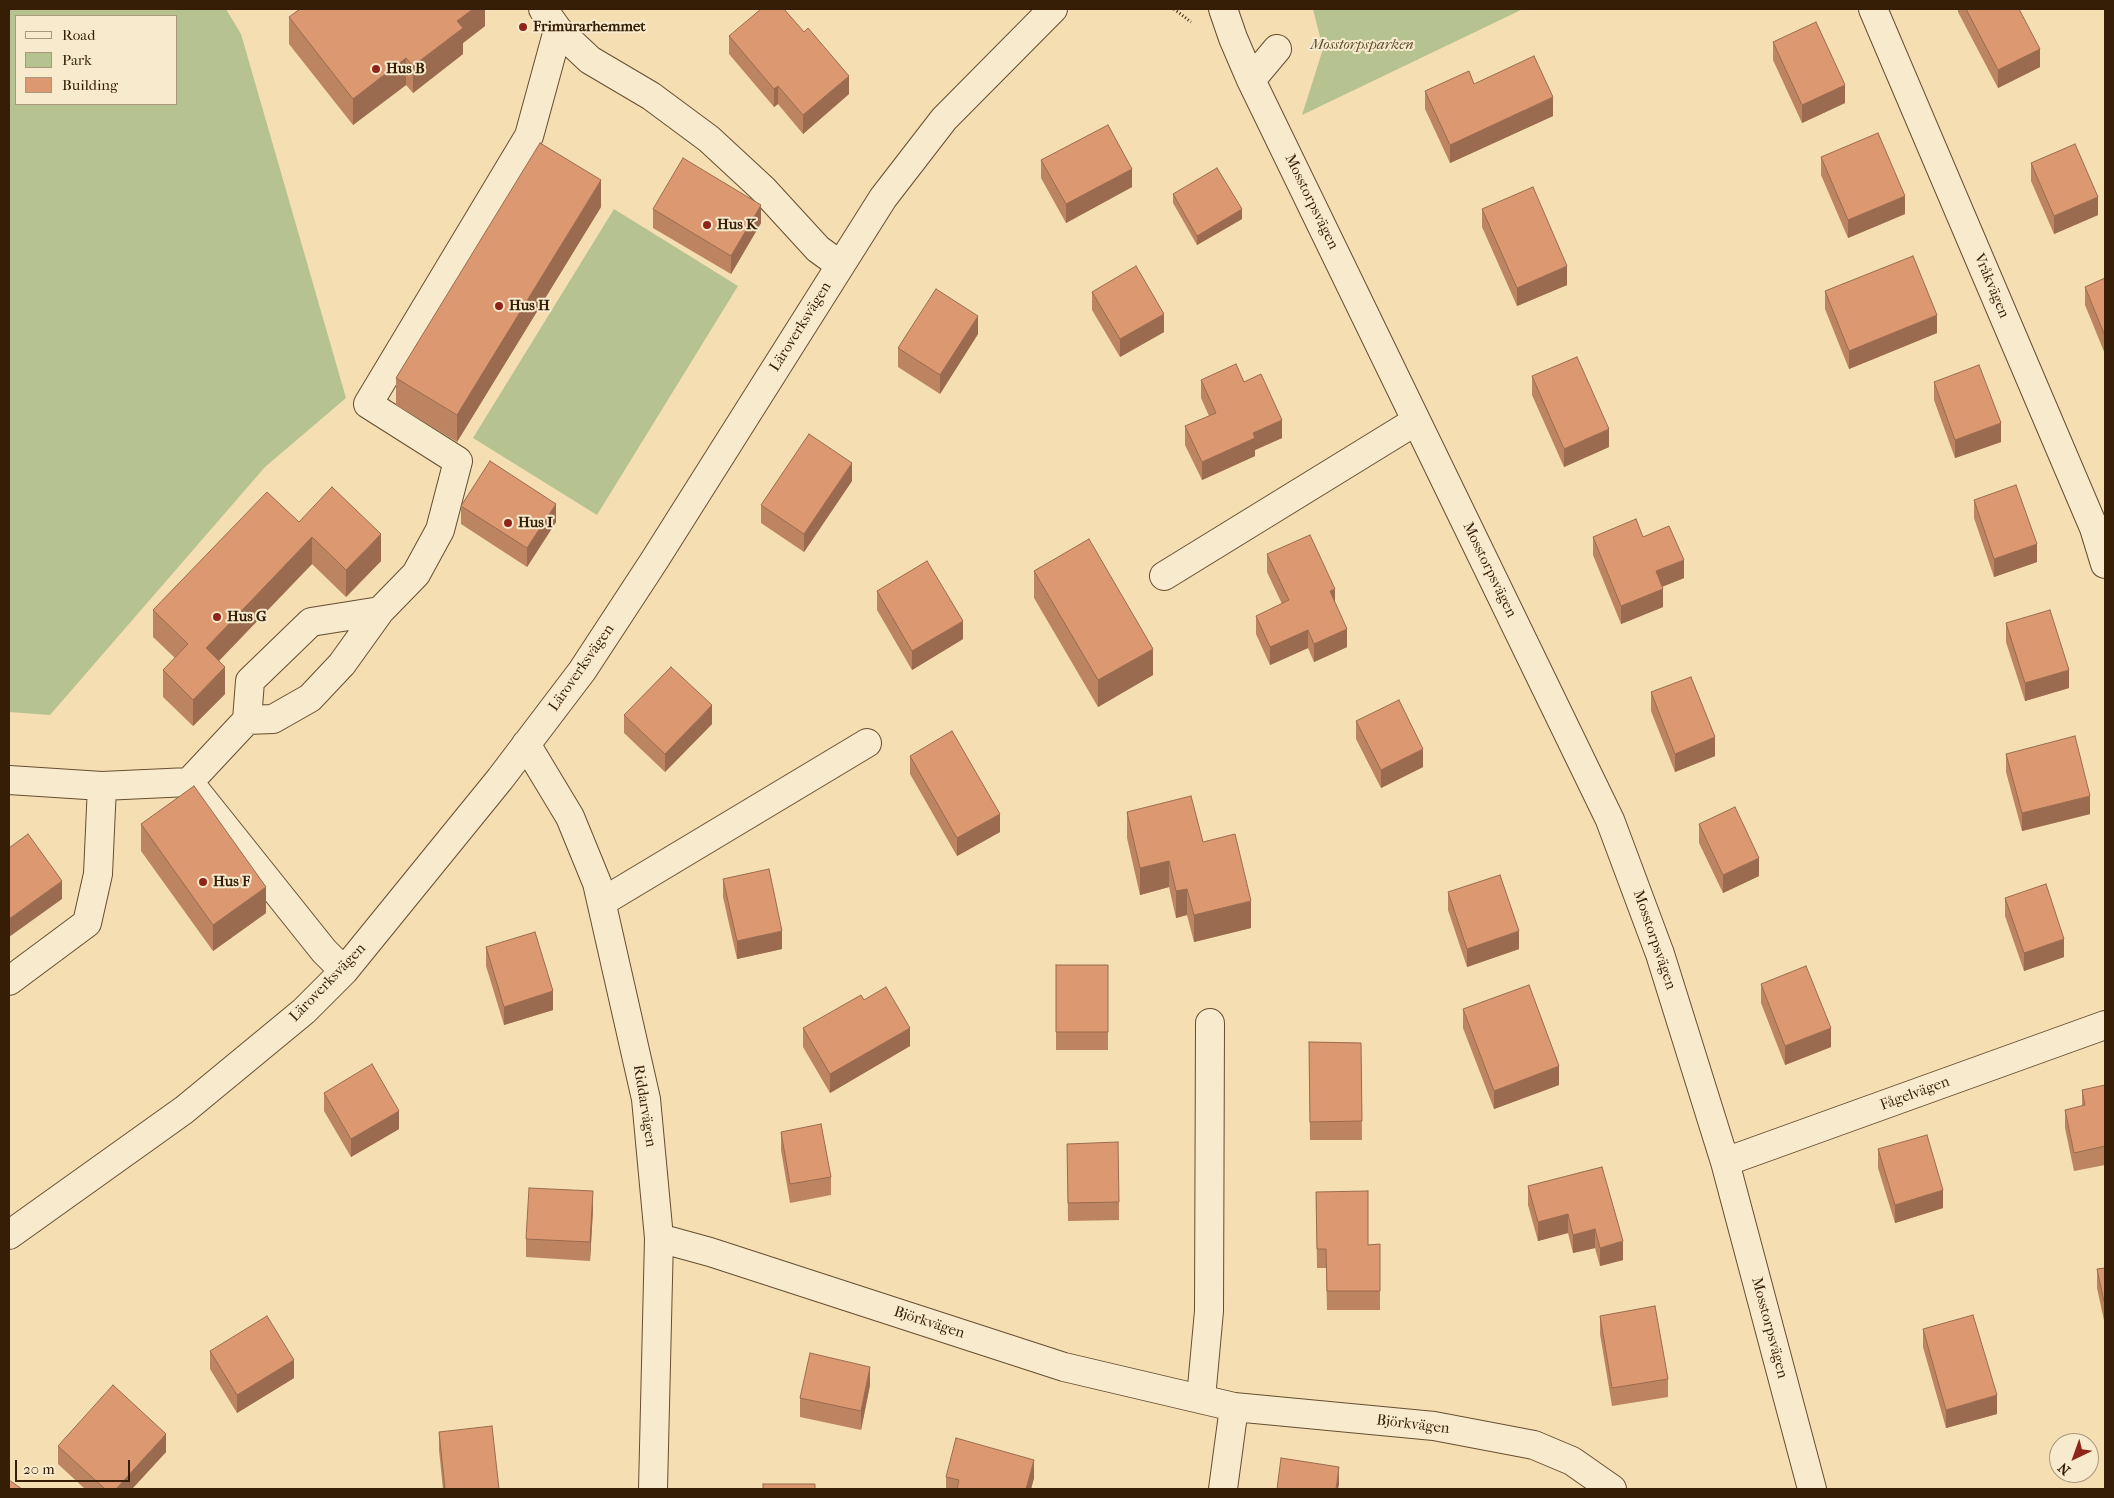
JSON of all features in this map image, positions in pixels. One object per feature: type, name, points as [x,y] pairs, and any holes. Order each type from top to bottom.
[{"type":"street","name":"Läroverksvägen","points":[[9,1235],[184,1110],[304,1011],[344,971],[500,779],[582,670],[654,561],[883,198],[944,119],[1053,9]]},
{"type":"street","name":"Mosstorpsvägen","points":[[1223,9],[1232,38],[1251,80],[1610,820],[1660,954],[1725,1162],[1812,1489]]},
{"type":"street","name":"Vråkvägen","points":[[1873,9],[2094,528],[2105,564]]},
{"type":"street","points":[[551,19],[590,60],[651,96],[708,139],[763,189],[818,250],[840,265]]},
{"type":"street","points":[[247,720],[273,719],[310,698],[342,664],[380,611],[416,574],[440,530],[458,461],[368,404],[529,136],[551,19]]},
{"type":"street","points":[[1251,80],[1277,49]]},
{"type":"street","points":[[1164,576],[1416,420]]},
{"type":"street","points":[[9,780],[102,786],[189,782],[247,720],[250,682],[311,622],[380,611]]},
{"type":"street","points":[[602,902],[866,743]]},
{"type":"street","name":"Riddarvägen","points":[[526,744],[570,817],[597,883],[646,1099],[659,1238],[653,1489]]},
{"type":"street","points":[[189,782],[324,951],[344,971]]},
{"type":"street","points":[[9,981],[87,923],[98,874],[102,786]]},
{"type":"street","points":[[1201,1398],[1210,1310],[1210,1023]]},
{"type":"street","name":"Fågelvägen","points":[[1725,1162],[2105,1025]]},
{"type":"street","name":"Björkvägen","points":[[659,1238],[710,1252],[1064,1367],[1234,1407],[1434,1426],[1534,1445],[1572,1461],[1612,1489]]},
{"type":"street","points":[[1223,1489],[1234,1407]]},
{"type":"green space","points":[[9,9],[226,9],[241,34],[346,398],[265,467],[50,715],[9,712]]},
{"type":"green space","name":"Mosstorpsparken","points":[[1313,9],[1523,9],[1302,115],[1323,49]]},
{"type":"green space","points":[[614,209],[738,286],[597,515],[473,438]]},
{"type":"building","name":"Hus B","points":[[300,9],[473,9],[457,21],[463,28],[413,66],[406,58],[353,99],[289,17]]},
{"type":"building","points":[[761,9],[784,9],[804,32],[808,28],[849,76],[803,115],[778,86],[774,89],[729,36]]},
{"type":"building","points":[[1966,9],[2019,9],[2040,49],[1998,70]]},
{"type":"building","points":[[1816,22],[1845,85],[1802,105],[1773,42]]},
{"type":"building","points":[[1534,56],[1553,97],[1450,145],[1425,91],[1469,71],[1474,84]]},
{"type":"building","points":[[1108,125],[1132,169],[1066,204],[1041,160]]},
{"type":"building","points":[[1878,133],[1905,196],[1848,220],[1821,157]]},
{"type":"building","name":"Hus H","points":[[540,143],[601,180],[457,415],[396,378]]},
{"type":"building","points":[[2075,144],[2098,197],[2054,216],[2031,163]]},
{"type":"building","name":"Hus K","points":[[683,158],[761,205],[731,256],[653,209]]},
{"type":"building","points":[[1217,168],[1242,209],[1197,236],[1173,194]]},
{"type":"building","points":[[1533,187],[1567,266],[1517,288],[1482,209]]},
{"type":"building","points":[[1913,256],[1937,315],[1849,351],[1825,291]]},
{"type":"building","points":[[1136,266],[1164,314],[1120,339],[1092,292]]},
{"type":"building","points":[[2105,278],[2105,336],[2085,287]]},
{"type":"building","points":[[936,289],[978,316],[940,375],[898,348]]},
{"type":"building","points":[[1577,357],[1609,429],[1564,449],[1532,376]]},
{"type":"building","points":[[1236,364],[1244,382],[1261,374],[1282,420],[1253,433],[1255,438],[1202,462],[1185,426],[1216,413],[1201,380]]},
{"type":"building","points":[[1979,365],[2001,423],[1955,440],[1934,382]]},
{"type":"building","points":[[809,434],[852,463],[804,534],[761,505]]},
{"type":"building","name":"Hus I","points":[[490,461],[556,504],[527,548],[461,506]]},
{"type":"building","points":[[2016,485],[2037,544],[1994,559],[1974,500]]},
{"type":"building","name":"Hus G","points":[[332,487],[381,534],[346,570],[312,537],[206,648],[225,667],[193,700],[163,670],[188,644],[153,610],[267,492],[299,522]]},
{"type":"building","points":[[1636,519],[1643,537],[1669,526],[1684,560],[1656,571],[1663,589],[1621,606],[1593,537]]},
{"type":"building","points":[[1310,535],[1335,589],[1330,591],[1347,629],[1314,644],[1308,630],[1270,647],[1256,616],[1289,600],[1267,554]]},
{"type":"building","points":[[1089,539],[1153,649],[1098,680],[1034,571]]},
{"type":"building","points":[[927,561],[963,621],[912,651],[877,591]]},
{"type":"building","points":[[2050,610],[2069,670],[2025,683],[2006,623]]},
{"type":"building","points":[[671,667],[712,705],[665,754],[624,715]]},
{"type":"building","points":[[1691,677],[1715,737],[1675,754],[1651,692]]},
{"type":"building","points":[[1399,700],[1423,749],[1381,770],[1356,721]]},
{"type":"building","points":[[952,731],[1000,814],[957,838],[910,756]]},
{"type":"building","points":[[2075,736],[2090,796],[2022,813],[2006,754]]},
{"type":"building","name":"Hus F","points":[[194,786],[266,887],[213,925],[141,824]]},
{"type":"building","points":[[1191,796],[1203,842],[1235,834],[1251,901],[1194,915],[1187,889],[1176,891],[1169,861],[1140,868],[1127,812]]},
{"type":"building","points":[[1735,807],[1759,858],[1723,875],[1699,824]]},
{"type":"building","points":[[28,834],[62,881],[9,919],[9,848]]},
{"type":"building","points":[[769,869],[782,931],[737,941],[723,879]]},
{"type":"building","points":[[1500,875],[1519,931],[1467,949],[1448,892]]},
{"type":"building","points":[[2046,884],[2064,939],[2024,953],[2005,898]]},
{"type":"building","points":[[535,932],[553,991],[504,1007],[486,947]]},
{"type":"building","points":[[1056,965],[1108,965],[1108,1032],[1056,1032]]},
{"type":"building","points":[[1806,966],[1831,1028],[1785,1046],[1761,984]]},
{"type":"building","points":[[1529,985],[1559,1066],[1494,1091],[1463,1009]]},
{"type":"building","points":[[886,987],[910,1028],[830,1074],[803,1028],[861,995],[864,1000]]},
{"type":"building","points":[[1309,1042],[1361,1043],[1362,1121],[1310,1122]]},
{"type":"building","points":[[372,1064],[399,1111],[351,1139],[324,1093]]},
{"type":"building","points":[[2105,1085],[2105,1146],[2074,1153],[2065,1110],[2085,1105],[2082,1090]]},
{"type":"building","points":[[821,1124],[831,1177],[790,1184],[781,1132]]},
{"type":"building","points":[[1927,1135],[1943,1190],[1895,1205],[1878,1149]]},
{"type":"building","points":[[1118,1142],[1119,1202],[1068,1203],[1067,1144]]},
{"type":"building","points":[[1602,1167],[1623,1241],[1600,1248],[1595,1229],[1573,1235],[1568,1214],[1538,1222],[1528,1186]]},
{"type":"building","points":[[529,1188],[593,1191],[590,1242],[526,1239]]},
{"type":"building","points":[[1368,1191],[1368,1245],[1380,1244],[1380,1291],[1327,1291],[1326,1249],[1317,1249],[1316,1192]]},
{"type":"building","points":[[2105,1268],[2105,1306],[2097,1269]]},
{"type":"building","points":[[1655,1306],[1668,1379],[1612,1388],[1600,1316]]},
{"type":"building","points":[[1973,1315],[1997,1395],[1946,1410],[1923,1329]]},
{"type":"building","points":[[267,1316],[294,1360],[237,1395],[210,1351]]},
{"type":"building","points":[[810,1353],[870,1367],[861,1411],[800,1398]]},
{"type":"building","points":[[113,1385],[166,1434],[116,1489],[105,1489],[58,1446]]},
{"type":"building","points":[[492,1426],[499,1489],[445,1489],[439,1432]]},
{"type":"building","points":[[956,1438],[1034,1460],[1026,1489],[957,1489],[959,1480],[946,1477]]},
{"type":"building","points":[[1281,1458],[1339,1467],[1336,1489],[1277,1489]]},
{"type":"building","points":[[9,1480],[22,1489],[9,1489]]},
{"type":"building","points":[[763,1484],[815,1484],[815,1489],[763,1489]]},
{"type":"place","name":"Frimurarhemmet","points":[[523,27]]},
{"type":"place","name":"Hus B","points":[[376,69]]},
{"type":"place","name":"Hus K","points":[[707,225]]},
{"type":"place","name":"Hus H","points":[[499,306]]},
{"type":"place","name":"Hus I","points":[[508,523]]},
{"type":"place","name":"Hus G","points":[[217,617]]},
{"type":"place","name":"Hus F","points":[[203,882]]}]
